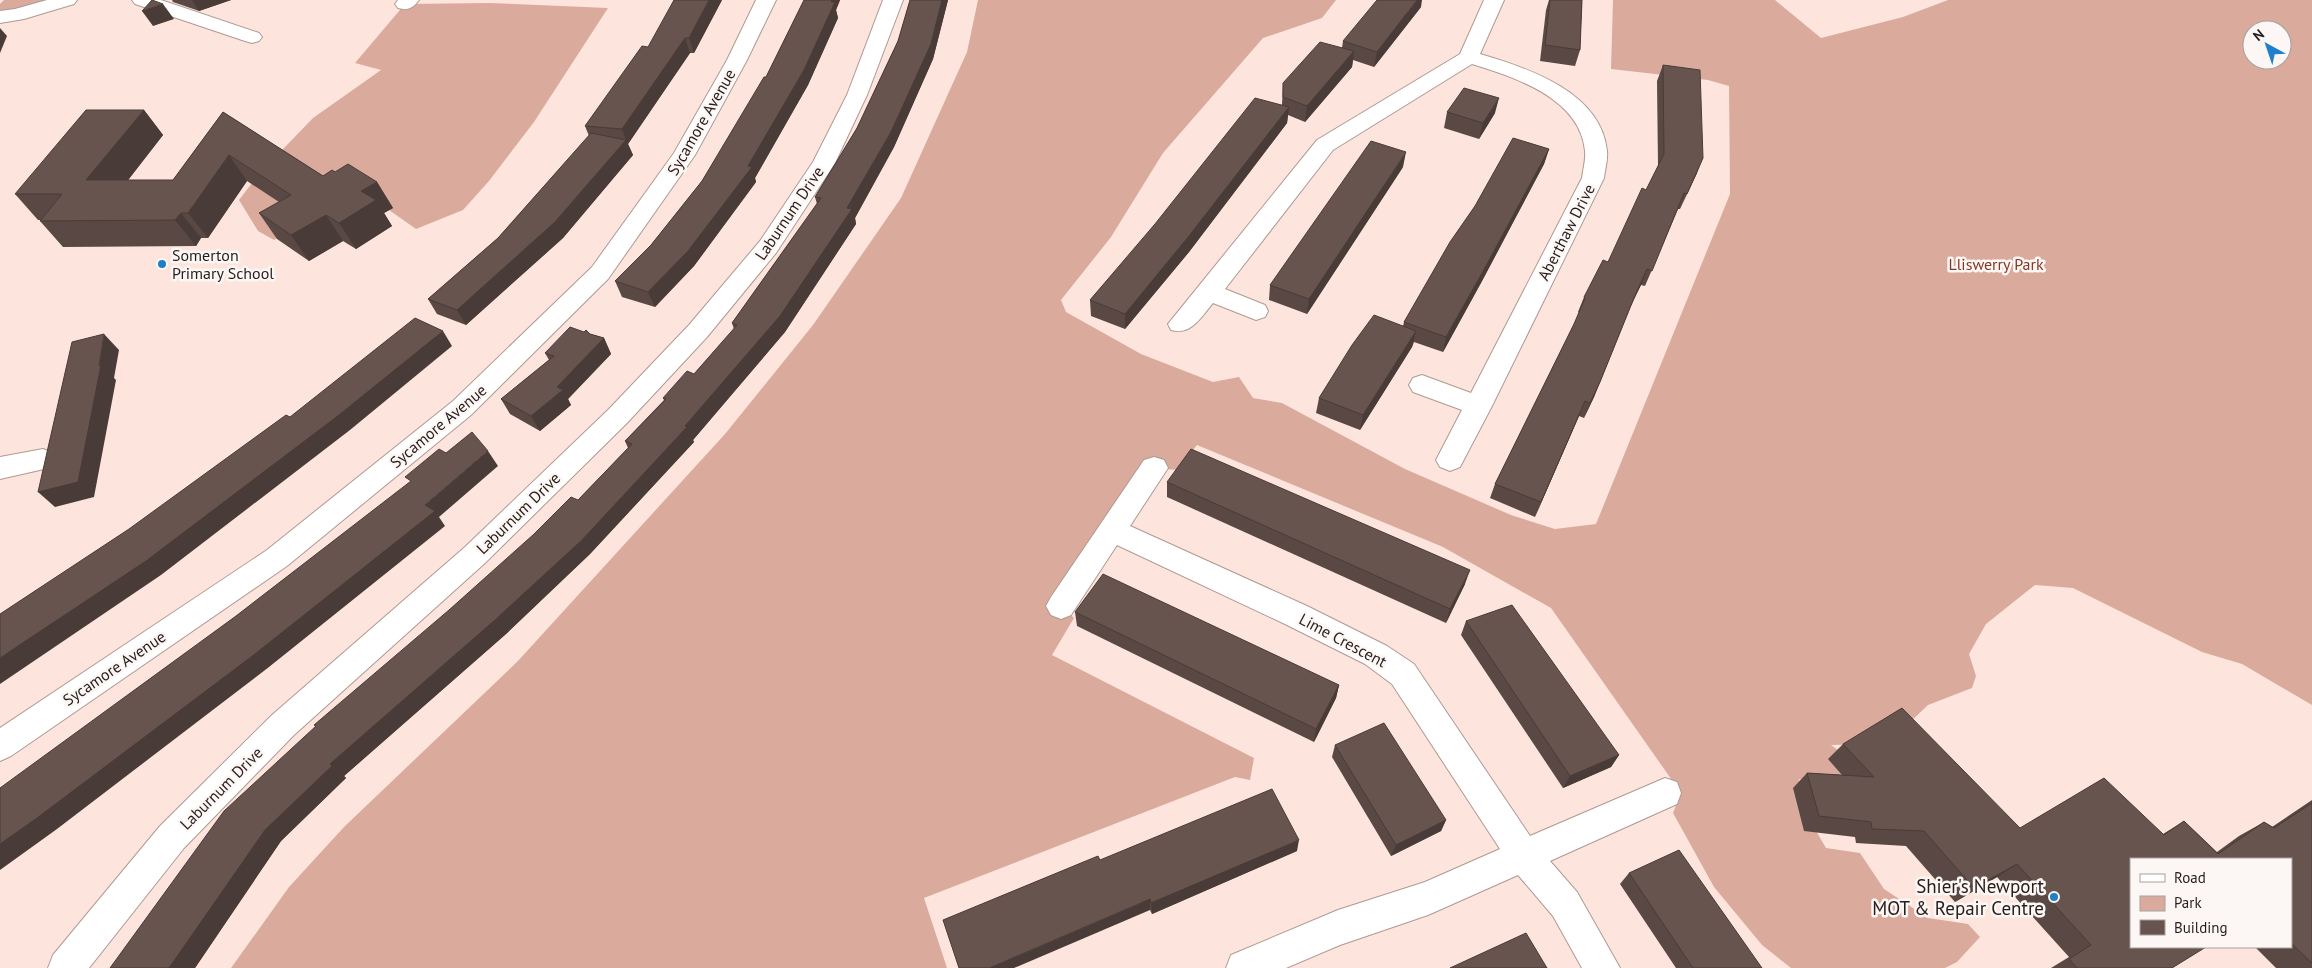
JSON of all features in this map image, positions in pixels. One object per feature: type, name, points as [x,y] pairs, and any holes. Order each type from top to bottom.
[{"type":"street","points":[[0,17],[66,0]]},
{"type":"street","points":[[142,0],[252,38]]},
{"type":"street","name":"Sycamore Avenue","points":[[0,746],[276,558],[462,408],[600,273],[684,155],[736,60],[766,0]]},
{"type":"street","name":"Laburnum Drive","points":[[66,968],[172,837],[283,725],[475,555],[618,416],[698,331],[768,247],[824,163],[857,95],[893,0]]},
{"type":"street","points":[[1180,324],[1210,292],[1325,145],[1470,57],[1494,0]]},
{"type":"street","name":"Aberthaw Drive","points":[[1450,460],[1593,178],[1596,153],[1590,130],[1576,108],[1561,94],[1533,79],[1470,57]]},
{"type":"street","points":[[1210,292],[1256,311]]},
{"type":"street","points":[[1422,385],[1479,406]]},
{"type":"street","points":[[0,468],[43,460]]},
{"type":"street","points":[[1060,606],[1154,468]]},
{"type":"street","name":"Lime Crescent","points":[[1112,530],[1296,615],[1376,655],[1403,674],[1440,727],[1523,855],[1565,904],[1602,968]]},
{"type":"street","points":[[1244,968],[1338,928],[1428,898],[1665,793]]},
{"type":"green space","points":[[4,0],[56,0],[0,14],[0,4]]},
{"type":"green space","name":"Lliswerry Park","points":[[978,0],[1336,0],[1322,18],[1263,38],[1163,153],[1111,237],[1061,300],[1066,312],[1141,354],[1213,382],[1239,377],[1253,398],[1282,403],[1405,469],[1511,515],[1555,529],[1596,524],[1730,194],[1729,86],[1708,80],[1611,69],[1613,0],[1775,0],[1821,38],[1903,17],[1948,0],[2312,0],[2312,705],[2242,664],[2202,652],[2073,588],[2035,585],[1986,624],[1969,654],[1976,676],[1972,688],[1928,705],[1908,724],[1874,744],[1831,745],[1850,759],[1838,791],[1799,779],[1812,824],[1826,848],[1860,853],[1884,889],[1928,918],[1968,924],[1980,937],[1957,962],[1945,968],[1791,968],[1762,945],[1714,887],[1673,813],[1681,793],[1551,608],[1443,547],[1197,445],[1177,470],[1154,468],[1061,606],[1074,618],[1052,655],[1254,758],[1250,780],[1235,777],[924,898],[947,968],[231,968],[289,887],[344,827],[517,662],[725,434],[813,325],[901,198],[967,52]]},
{"type":"green space","points":[[490,3],[608,8],[534,122],[489,181],[463,210],[416,229],[389,210],[392,208],[307,220],[274,240],[258,231],[239,200],[258,175],[313,118],[381,70],[355,63],[405,4]]},
{"type":"building","points":[[152,0],[163,4],[142,11]]},
{"type":"building","points":[[674,0],[709,0],[689,38],[685,38],[622,129],[585,126],[642,46],[648,47]]},
{"type":"building","points":[[804,0],[832,0],[831,2],[835,2],[804,70],[748,166],[752,167],[688,251],[648,292],[615,281],[651,245],[702,181],[764,77],[766,77]]},
{"type":"building","points":[[910,0],[942,0],[931,44],[891,132],[847,208],[852,209],[780,316],[685,426],[687,427],[582,540],[495,620],[330,764],[332,766],[265,830],[169,968],[110,968],[224,811],[316,726],[314,725],[449,610],[534,534],[571,497],[578,500],[632,444],[625,441],[666,399],[663,398],[687,371],[694,374],[737,325],[732,323],[821,198],[815,197],[857,128],[898,41]]},
{"type":"building","points":[[1377,0],[1417,0],[1377,52],[1343,41]]},
{"type":"building","points":[[1550,0],[1582,0],[1580,50],[1545,45]]},
{"type":"building","points":[[1320,42],[1354,51],[1307,106],[1283,97],[1283,83]]},
{"type":"building","points":[[1663,65],[1700,70],[1703,158],[1687,194],[1684,193],[1652,271],[1647,269],[1600,382],[1590,403],[1585,401],[1541,502],[1495,484],[1574,324],[1584,297],[1603,260],[1608,262],[1642,188],[1646,190],[1664,154]]},
{"type":"building","points":[[1464,88],[1499,98],[1483,123],[1447,112]]},
{"type":"building","points":[[1255,98],[1289,107],[1189,236],[1125,314],[1090,300],[1155,224]]},
{"type":"building","points":[[86,110],[144,110],[86,180],[173,180],[223,112],[323,176],[332,170],[335,172],[348,164],[377,182],[361,191],[376,200],[339,223],[326,215],[291,235],[259,213],[291,195],[229,155],[188,213],[181,213],[175,220],[40,221],[62,194],[15,194]]},
{"type":"building","points":[[591,133],[626,140],[555,222],[457,310],[428,299],[498,238]]},
{"type":"building","points":[[1513,138],[1549,149],[1446,337],[1404,322],[1450,242],[1475,206]]},
{"type":"building","points":[[1371,141],[1406,152],[1309,299],[1270,285]]},
{"type":"building","points":[[1374,315],[1416,331],[1363,415],[1319,398],[1352,345]]},
{"type":"building","points":[[415,318],[443,331],[339,415],[146,561],[0,658],[0,614],[129,529],[286,415],[290,417]]},
{"type":"building","points":[[570,327],[584,332],[586,330],[590,334],[604,338],[557,387],[563,390],[531,416],[501,399],[554,356],[545,353]]},
{"type":"building","points":[[104,334],[99,366],[101,365],[78,482],[38,492],[72,342]]},
{"type":"building","points":[[472,432],[488,451],[425,505],[435,511],[255,654],[0,844],[0,788],[236,616],[411,481],[405,477],[439,449],[446,453]]},
{"type":"building","points":[[1191,449],[1470,570],[1450,609],[1167,482]]},
{"type":"building","points":[[1103,574],[1339,685],[1316,729],[1075,612]]},
{"type":"building","points":[[1512,605],[1619,755],[1570,776],[1466,621]]},
{"type":"building","points":[[1902,708],[2020,828],[2104,778],[2164,835],[2184,821],[2218,854],[2264,822],[2274,828],[2312,803],[2312,963],[2292,944],[2292,858],[2130,858],[2130,948],[2204,948],[2172,968],[2077,968],[2069,959],[2091,945],[2017,864],[1974,888],[1924,831],[1872,829],[1871,822],[1819,816],[1807,773],[1874,777],[1843,744]]},
{"type":"building","points":[[1384,723],[1446,820],[1396,845],[1335,745]]},
{"type":"building","points":[[1272,789],[1299,840],[1151,903],[1150,899],[989,968],[959,968],[943,920],[1098,856],[1100,860]]},
{"type":"building","points":[[1679,850],[1762,968],[1693,968],[1629,873]]},
{"type":"building","points":[[1526,933],[1547,968],[1450,968]]},
{"type":"place","name":"Somerton Primary School","points":[[162,264]]},
{"type":"place","name":"Shier's Newport MOT & Repair Centre","points":[[2054,897]]}]
